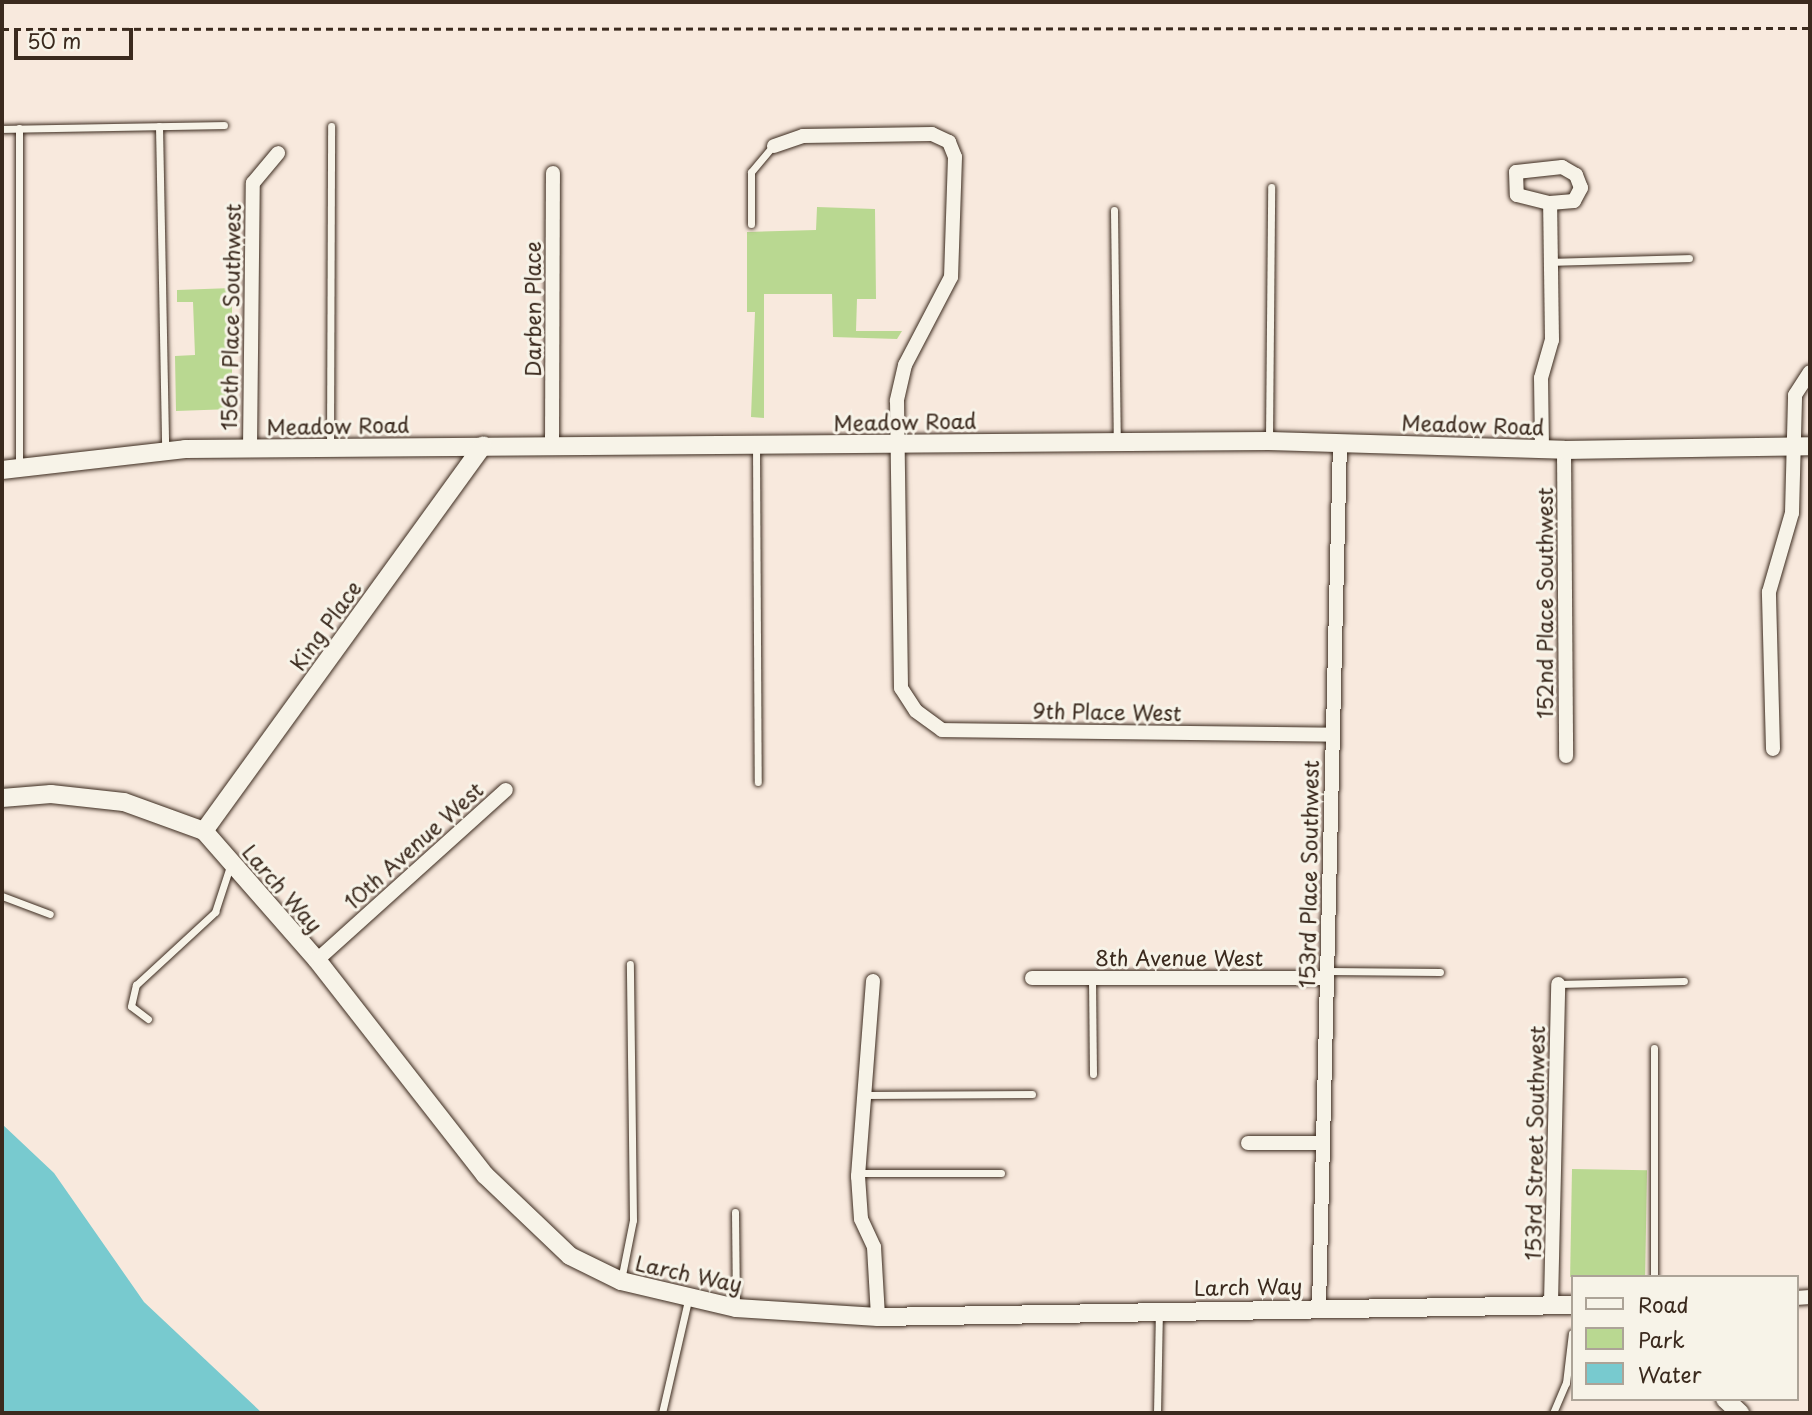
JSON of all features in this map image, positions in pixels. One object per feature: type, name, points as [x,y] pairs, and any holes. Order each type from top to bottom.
[{"type":"street","points":[[774,146],[803,136],[932,134],[949,142],[955,156],[955,257],[944,294],[905,365],[898,444]]},
{"type":"street","name":"156th Place Southwest","points":[[250,449],[253,183],[278,153]]},
{"type":"street","points":[[1562,167],[1576,175],[1581,188],[1574,201],[1549,203],[1517,195],[1516,173],[1562,167]]},
{"type":"street","name":"Darben Place","points":[[552,444],[553,173]]},
{"type":"street","points":[[1542,447],[1541,377],[1552,340],[1549,203]]},
{"type":"street","points":[[1773,749],[1769,592],[1792,513],[1801,446],[1795,395],[1810,372]]},
{"type":"street","name":"Meadow Road","points":[[10,469],[165,451],[552,444],[756,446],[1269,441],[1542,447],[1564,450],[1801,446]]},
{"type":"street","name":"153rd Place Southwest","points":[[1319,1307],[1339,443]]},
{"type":"street","name":"9th Place West","points":[[898,444],[901,688],[916,711],[942,730],[1332,735]]},
{"type":"street","name":"King Place","points":[[204,831],[483,445]]},
{"type":"street","name":"152nd Place Southwest","points":[[1564,450],[1566,756]]},
{"type":"street","name":"10th Avenue West","points":[[317,960],[506,790]]},
{"type":"street","name":"Larch Way","points":[[2,798],[51,794],[124,802],[204,831],[317,960],[485,1175],[570,1256],[621,1281],[688,1300],[736,1308],[878,1317],[1570,1304]]},
{"type":"street","name":"8th Avenue West","points":[[1032,978],[1326,974]]},
{"type":"street","points":[[873,981],[868,1095],[859,1172],[861,1219],[874,1247],[878,1317]]},
{"type":"street","name":"153rd Street Southwest","points":[[1551,1303],[1558,984]]},
{"type":"street","points":[[1248,1143],[1322,1143]]},
{"type":"lane","points":[[2,129],[224,125]]},
{"type":"lane","points":[[159,126],[165,451]]},
{"type":"lane","points":[[330,449],[331,126]]},
{"type":"lane","points":[[10,469],[19,128]]},
{"type":"lane","points":[[751,224],[751,172],[774,146]]},
{"type":"lane","points":[[1269,441],[1271,187]]},
{"type":"lane","points":[[1114,210],[1117,442]]},
{"type":"lane","points":[[1550,262],[1689,258]]},
{"type":"lane","points":[[756,446],[758,782]]},
{"type":"lane","points":[[148,1019],[131,1006],[136,985],[215,912],[231,863]]},
{"type":"lane","points":[[2,896],[50,914]]},
{"type":"lane","points":[[621,1281],[633,1220],[629,964]]},
{"type":"lane","points":[[1326,974],[1440,972]]},
{"type":"lane","points":[[1092,978],[1093,1074]]},
{"type":"lane","points":[[1558,984],[1684,981]]},
{"type":"lane","points":[[1654,1048],[1654,1275]]},
{"type":"lane","points":[[868,1095],[1032,1094]]},
{"type":"lane","points":[[859,1172],[1001,1173]]},
{"type":"lane","points":[[735,1212],[736,1308]]},
{"type":"lane","points":[[663,1413],[688,1300]]},
{"type":"lane","points":[[1157,1413],[1159,1311]]},
{"type":"lane","points":[[1553,1413],[1566,1383],[1570,1350]]},
{"type":"path","points":[[2,29],[1810,28]]},
{"type":"green space","points":[[817,207],[875,209],[876,299],[857,299],[856,331],[902,331],[897,339],[833,337],[832,294],[764,294],[764,418],[751,417],[755,312],[747,312],[747,232],[816,230]]},
{"type":"green space","points":[[232,288],[232,409],[176,411],[175,356],[195,355],[193,302],[177,302],[177,290]]},
{"type":"green space","points":[[1572,1169],[1647,1170],[1645,1275],[1570,1275]]},
{"type":"water","points":[[2,1124],[54,1173],[144,1302],[262,1413],[2,1413]]}]
